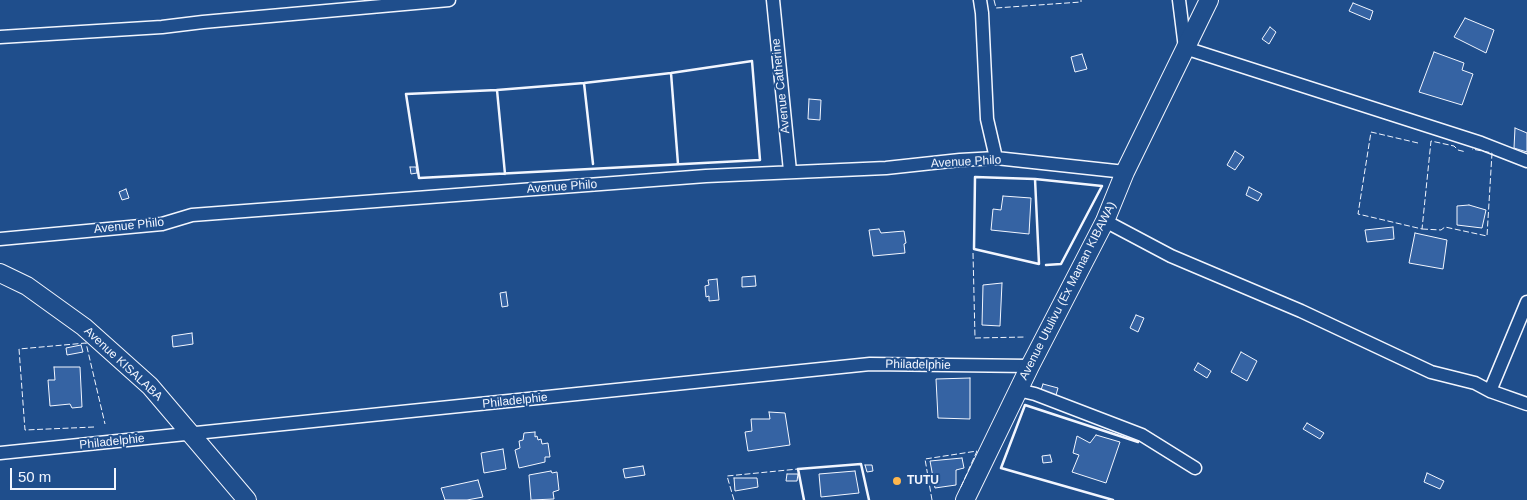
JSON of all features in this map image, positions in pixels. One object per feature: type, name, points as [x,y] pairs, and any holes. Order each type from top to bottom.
[{"type":"street","points":[[0,37],[162,27],[449,0]]},
{"type":"street","name":"Avenue Catherine","points":[[772,0],[790,171]]},
{"type":"street","points":[[980,0],[987,119],[996,158]]},
{"type":"street","points":[[1180,0],[1185,48],[1480,143],[1527,161]]},
{"type":"street","name":"Avenue Utulivu (Ex Maman KIBAWA)","points":[[965,500],[1030,366],[1106,221],[1125,172],[1209,0]]},
{"type":"street","name":"Avenue Philo","points":[[0,239],[162,224],[192,215],[706,176],[886,168],[996,158],[1125,172]]},
{"type":"street","points":[[1106,221],[1171,256],[1301,311],[1431,372],[1475,383],[1490,392],[1527,404]]},
{"type":"street","name":"Avenue KISALABA","points":[[0,273],[27,286],[84,327],[150,386],[247,500]]},
{"type":"street","points":[[1490,392],[1527,302]]},
{"type":"street","name":"Philadelphie","points":[[0,453],[870,364],[1030,366]]},
{"type":"street","points":[[1018,390],[1035,394],[1142,435],[1196,468]]},
{"type":"building","points":[[1353,3],[1373,11],[1370,20],[1349,11]]},
{"type":"building","points":[[1465,18],[1494,30],[1486,53],[1454,37]]},
{"type":"building","points":[[1270,27],[1276,32],[1269,44],[1262,39]]},
{"type":"building","points":[[1434,52],[1464,63],[1462,70],[1473,74],[1462,105],[1419,92]]},
{"type":"building","points":[[1082,54],[1087,69],[1075,72],[1071,57]]},
{"type":"building","points":[[809,99],[821,100],[820,120],[808,119]]},
{"type":"building","points":[[1515,128],[1527,133],[1527,152],[1514,148]]},
{"type":"building","points":[[1235,151],[1244,157],[1235,170],[1227,165]]},
{"type":"building","points":[[410,167],[416,167],[417,173],[411,174]]},
{"type":"building","points":[[1249,187],[1262,194],[1258,201],[1246,195]]},
{"type":"building","points":[[126,189],[129,198],[122,200],[119,192]]},
{"type":"building","points":[[1003,196],[1031,198],[1029,234],[991,230],[993,209],[1001,210]]},
{"type":"building","points":[[1469,205],[1486,210],[1482,228],[1457,225],[1457,206]]},
{"type":"building","points":[[1393,227],[1394,239],[1367,242],[1365,230]]},
{"type":"building","points":[[879,229],[881,233],[904,231],[905,253],[873,256],[869,230]]},
{"type":"building","points":[[1415,233],[1447,240],[1443,269],[1409,263]]},
{"type":"building","points":[[755,276],[756,286],[742,287],[742,277]]},
{"type":"building","points":[[717,279],[719,300],[709,301],[709,296],[706,297],[705,286],[709,285],[708,280]]},
{"type":"building","points":[[1002,283],[1000,326],[982,325],[983,285]]},
{"type":"building","points":[[506,292],[508,306],[502,307],[500,293]]},
{"type":"building","points":[[1136,315],[1144,318],[1138,332],[1130,328]]},
{"type":"building","points":[[192,333],[193,344],[173,347],[172,336]]},
{"type":"building","points":[[81,345],[83,352],[67,355],[66,348]]},
{"type":"building","points":[[1241,352],[1257,361],[1247,381],[1231,372]]},
{"type":"building","points":[[1198,363],[1211,371],[1207,378],[1194,370]]},
{"type":"building","points":[[54,367],[80,367],[82,407],[72,408],[70,404],[50,406],[48,380],[55,380]]},
{"type":"building","points":[[970,378],[970,419],[938,418],[936,379]]},
{"type":"building","points":[[1043,384],[1058,388],[1056,395],[1041,390]]},
{"type":"building","points":[[769,412],[785,413],[790,445],[748,451],[745,432],[752,431],[751,419],[770,419]]},
{"type":"building","points":[[1307,423],[1324,433],[1320,439],[1303,429]]},
{"type":"building","points":[[535,432],[535,437],[537,436],[538,440],[541,439],[542,444],[548,443],[550,457],[545,457],[545,462],[519,468],[515,450],[520,448],[519,441],[523,440],[524,433]]},
{"type":"building","points":[[1096,435],[1120,442],[1106,483],[1072,472],[1079,455],[1073,453],[1077,436],[1090,443]]},
{"type":"building","points":[[503,449],[506,469],[484,473],[481,453]]},
{"type":"building","points":[[1050,455],[1052,462],[1043,463],[1042,456]]},
{"type":"building","points":[[962,458],[964,468],[956,470],[956,485],[935,488],[930,461]]},
{"type":"building","points":[[865,465],[872,465],[873,471],[867,472]]},
{"type":"building","points":[[643,466],[645,475],[625,478],[623,469]]},
{"type":"building","points":[[551,471],[552,473],[557,472],[559,490],[553,492],[554,499],[531,500],[529,475]]},
{"type":"building","points":[[855,471],[859,493],[821,497],[819,474]]},
{"type":"building","points":[[1427,473],[1444,481],[1440,489],[1424,482]]},
{"type":"building","points":[[787,474],[798,474],[797,481],[786,481]]},
{"type":"building","points":[[734,478],[757,478],[758,487],[735,491]]},
{"type":"building","points":[[478,480],[483,497],[467,500],[445,500],[441,488]]},
{"type":"fence","points":[[994,0],[996,8],[1081,2],[1081,0]]},
{"type":"fence","points":[[1418,143],[1371,132],[1358,214],[1422,229],[1431,141],[1454,146],[1458,150],[1466,152]]},
{"type":"fence","points":[[1422,229],[1441,230],[1445,227],[1487,236],[1492,153],[1472,149]]},
{"type":"fence","points":[[973,253],[975,338],[1026,337]]},
{"type":"fence","points":[[94,427],[25,430],[19,349],[86,343],[105,424]]},
{"type":"fence","points":[[932,500],[925,459],[977,451],[960,489]]},
{"type":"fence","points":[[734,500],[727,476],[798,469]]},
{"type":"wall","points":[[752,61],[760,160],[419,178],[406,94],[497,90],[584,83],[752,61]]},
{"type":"wall","points":[[671,73],[678,164]]},
{"type":"wall","points":[[584,83],[593,164]]},
{"type":"wall","points":[[497,90],[505,174]]},
{"type":"wall","points":[[975,177],[1035,179],[1039,264],[974,249],[975,177]]},
{"type":"wall","points":[[1035,179],[1102,186],[1061,264],[1046,265]]},
{"type":"wall","points":[[1113,500],[1001,468],[1025,405],[1138,442]]},
{"type":"wall","points":[[804,500],[798,469],[861,464],[869,500]]},
{"type":"place","name":"TUTU","points":[[897,481]]}]
